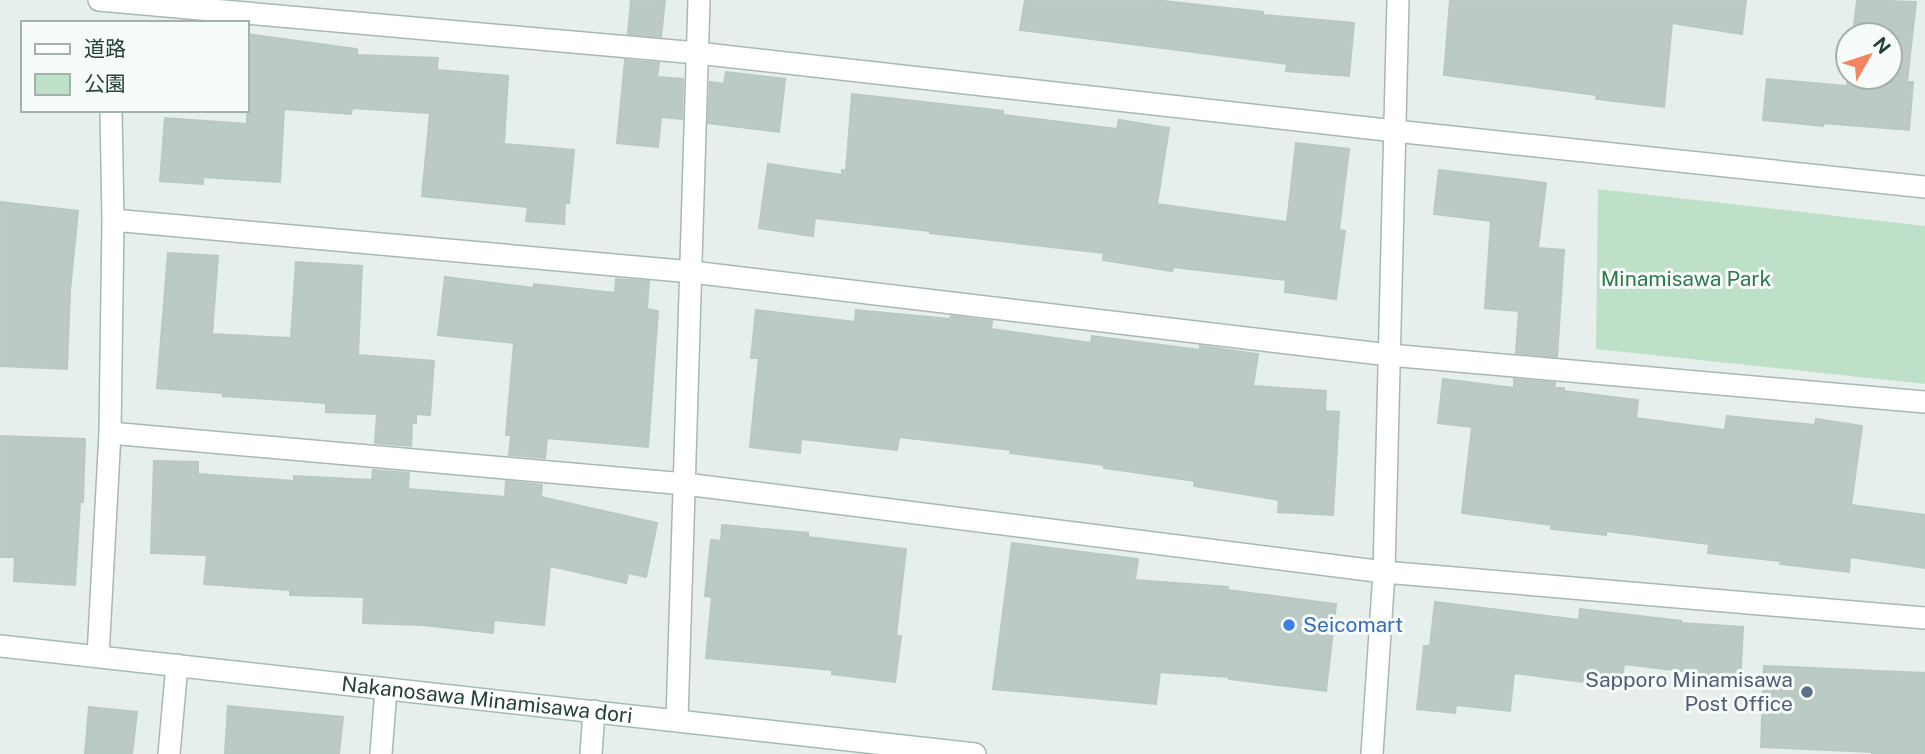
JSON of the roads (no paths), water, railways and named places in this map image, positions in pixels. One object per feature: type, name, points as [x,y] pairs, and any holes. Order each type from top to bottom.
[{"type":"street","points":[[109,21],[106,0],[697,53],[1925,187]]},
{"type":"street","points":[[677,720],[699,0]]},
{"type":"street","points":[[1372,754],[1384,572],[1398,0]]},
{"type":"street","points":[[98,656],[110,433],[113,220],[111,112]]},
{"type":"street","points":[[113,220],[692,272],[1390,355],[1925,402]]},
{"type":"street","points":[[110,433],[685,484],[1384,572],[1925,618]]},
{"type":"street","name":"Nakanosawa Minamisawa dori","points":[[0,646],[677,720],[862,748],[975,754]]},
{"type":"street","points":[[169,754],[177,665]]},
{"type":"street","points":[[381,754],[386,689]]},
{"type":"street","points":[[592,754],[594,711]]},
{"type":"place","name":"Seicomart","points":[[1289,625]]},
{"type":"place","name":"Sapporo Minamisawa Post Office","points":[[1807,692]]},
{"type":"park label","name":"Minamisawa Park","points":[[1686,279]]}]
